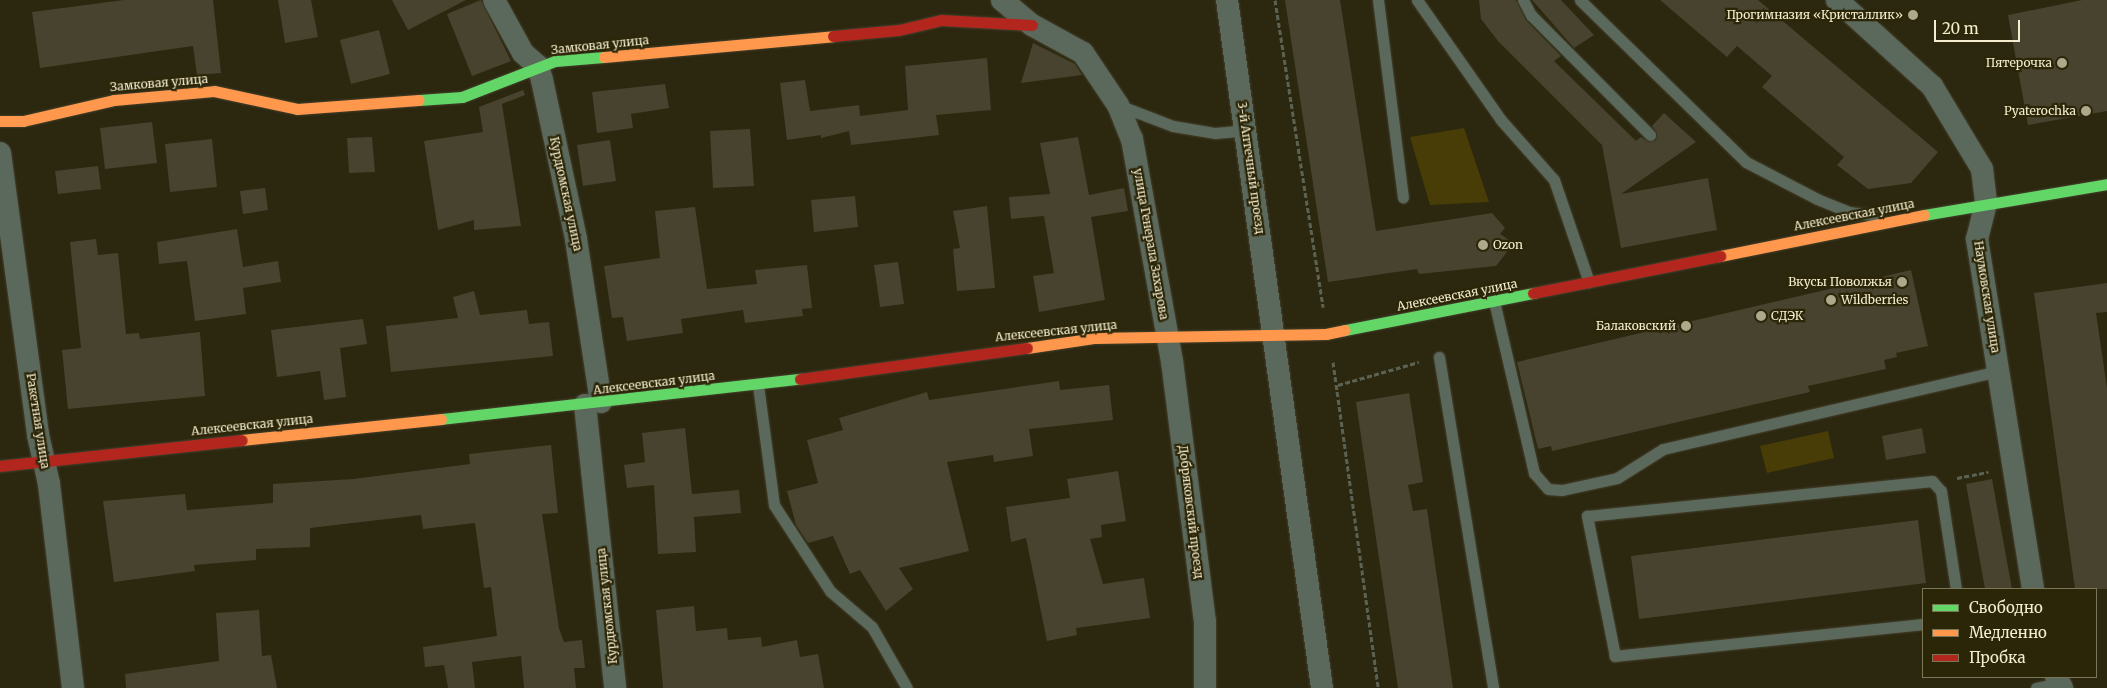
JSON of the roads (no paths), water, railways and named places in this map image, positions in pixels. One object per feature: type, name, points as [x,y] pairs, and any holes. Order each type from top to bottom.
[{"type":"street","points":[[494,0],[523,53],[538,66]]},
{"type":"street","name":"улица Генерала Захарова","points":[[1002,0],[1032,25],[1083,53],[1118,105],[1132,139],[1144,195],[1167,336]]},
{"type":"street","name":"3-й Аптечный проезд","points":[[1227,0],[1247,130],[1274,337]]},
{"type":"street","name":"Наумовская улица","points":[[1837,0],[1932,86],[1982,169],[1986,203],[1977,239],[2033,588]]},
{"type":"street","name":"Замковая улица","points":[[0,121],[23,121],[114,100],[214,91],[297,109],[462,97],[555,61],[899,30],[941,20],[1032,25]]},
{"type":"street","name":"Курдюмская улица","points":[[538,66],[576,239],[593,403],[615,688]]},
{"type":"street","name":"Ракетная улица","points":[[0,153],[73,688]]},
{"type":"street","name":"Алексеевская улица","points":[[0,466],[758,385],[1095,338],[1167,336],[1274,337],[1326,334],[1986,203],[2107,184]]},
{"type":"street","name":"Добряковский проезд","points":[[1167,336],[1205,621],[1205,688]]},
{"type":"street","points":[[1274,337],[1322,688]]},
{"type":"lane","points":[[1378,0],[1403,197]]},
{"type":"lane","points":[[1417,0],[1496,112],[1554,180],[1589,282]]},
{"type":"lane","points":[[1523,0],[1531,16],[1650,135]]},
{"type":"lane","points":[[1580,0],[1746,162],[1849,212],[1904,219]]},
{"type":"lane","points":[[1118,105],[1173,126],[1215,133],[1247,130]]},
{"type":"lane","points":[[1494,301],[1534,473],[1548,489],[1562,490],[1617,478],[1663,449],[1999,371]]},
{"type":"lane","points":[[1439,357],[1493,688]]},
{"type":"lane","points":[[758,385],[774,505],[830,591],[872,627],[907,688]]},
{"type":"lane","points":[[1922,624],[1615,656],[1587,516],[1932,481],[1941,491],[1956,588]]},
{"type":"lane","points":[[2036,688],[2059,683]]},
{"type":"place","name":"Прогимназия «Кристаллик»","points":[[1913,15]]},
{"type":"place","name":"Пятерочка","points":[[2062,63]]},
{"type":"place","name":"Pyaterochka","points":[[2086,111]]},
{"type":"place","name":"Ozon","points":[[1483,245]]},
{"type":"place","name":"Вкусы Поволжья","points":[[1902,282]]},
{"type":"place","name":"Wildberries","points":[[1831,300]]},
{"type":"place","name":"СДЭК","points":[[1761,316]]},
{"type":"place","name":"Балаковский","points":[[1686,326]]}]
